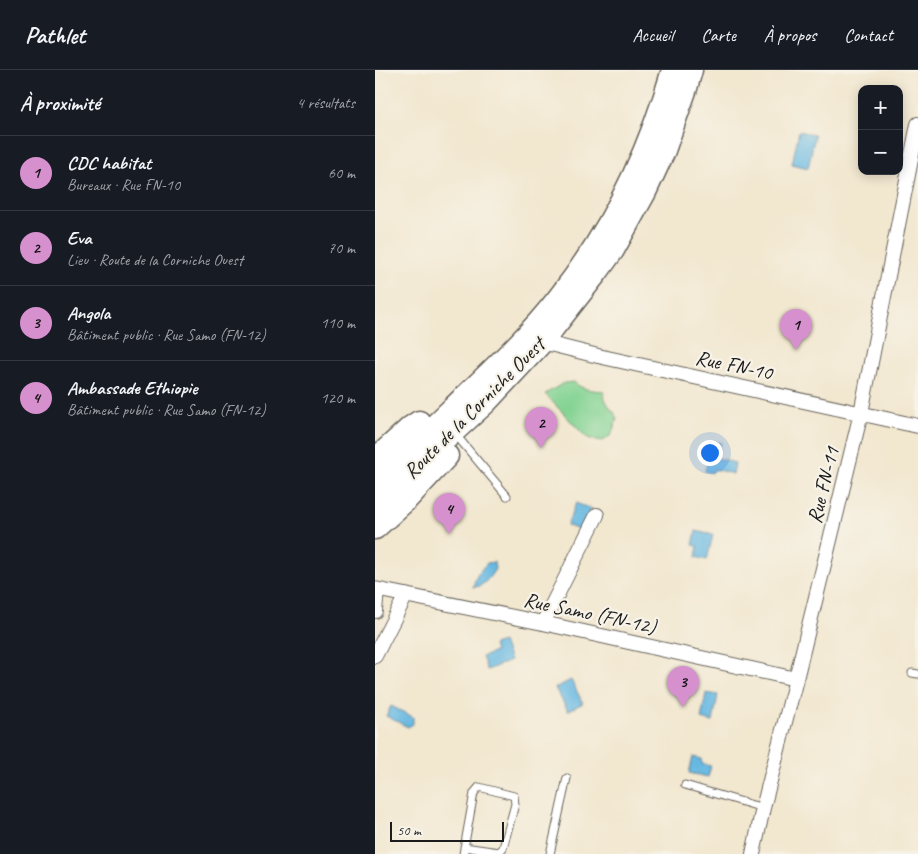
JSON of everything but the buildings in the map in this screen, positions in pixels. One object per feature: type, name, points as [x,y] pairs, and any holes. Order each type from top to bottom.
[{"type":"highway","name":"Route de la Corniche Ouest","points":[[375,503],[477,398],[507,356],[558,299],[581,268],[601,236],[631,179],[657,120],[673,70]]},
{"type":"highway","name":"Route de la Corniche Ouest","points":[[375,481],[542,342],[574,303],[613,250],[645,192],[665,145],[691,70]]},
{"type":"highway","points":[[375,528],[407,499],[461,442],[477,398]]},
{"type":"highway","points":[[375,460],[410,428],[436,412],[477,398]]},
{"type":"street","name":"Rue FN-11","points":[[753,854],[861,413],[918,124]]},
{"type":"street","name":"Rue FN-10","points":[[542,342],[918,426]]},
{"type":"street","points":[[543,623],[597,515]]},
{"type":"street","name":"Rue Samo (FN-12)","points":[[376,590],[543,623],[796,679]]},
{"type":"street","points":[[375,611],[376,590]]},
{"type":"street","points":[[375,656],[406,595]]},
{"type":"lane","points":[[461,442],[507,496]]},
{"type":"lane","points":[[550,854],[567,778]]},
{"type":"lane","points":[[685,786],[763,808]]},
{"type":"lane","points":[[479,787],[515,796],[515,804],[503,848],[499,852],[464,851],[474,794],[479,787]]},
{"type":"green space","points":[[574,382],[584,388],[603,391],[605,399],[615,413],[617,419],[611,435],[603,441],[590,439],[585,436],[545,394],[564,383]]},
{"type":"water","points":[[799,131],[815,135],[808,168],[792,164]]},
{"type":"water","points":[[713,441],[721,443],[717,458],[735,463],[733,474],[714,469],[712,473],[705,471]]},
{"type":"water","points":[[576,503],[591,509],[581,531],[567,525]]},
{"type":"water","points":[[696,531],[713,535],[707,560],[696,557],[698,546],[693,545]]},
{"type":"water","points":[[494,562],[495,569],[483,584],[473,587],[477,577],[487,563]]},
{"type":"water","points":[[503,642],[510,661],[487,670],[482,657],[495,652],[493,645]]},
{"type":"water","points":[[571,680],[583,703],[568,711],[555,688]]},
{"type":"water","points":[[706,693],[718,695],[713,722],[701,719]]},
{"type":"water","points":[[391,706],[413,717],[413,724],[408,727],[386,716]]},
{"type":"water","points":[[693,757],[702,759],[702,764],[711,766],[708,777],[689,773]]},
{"type":"place","name":"CDC habitat","points":[[796,350]]},
{"type":"place","name":"Eva","points":[[541,448]]},
{"type":"place","name":"Ambassade Ethiopie","points":[[449,534]]},
{"type":"place","name":"Angola","points":[[683,707]]}]
